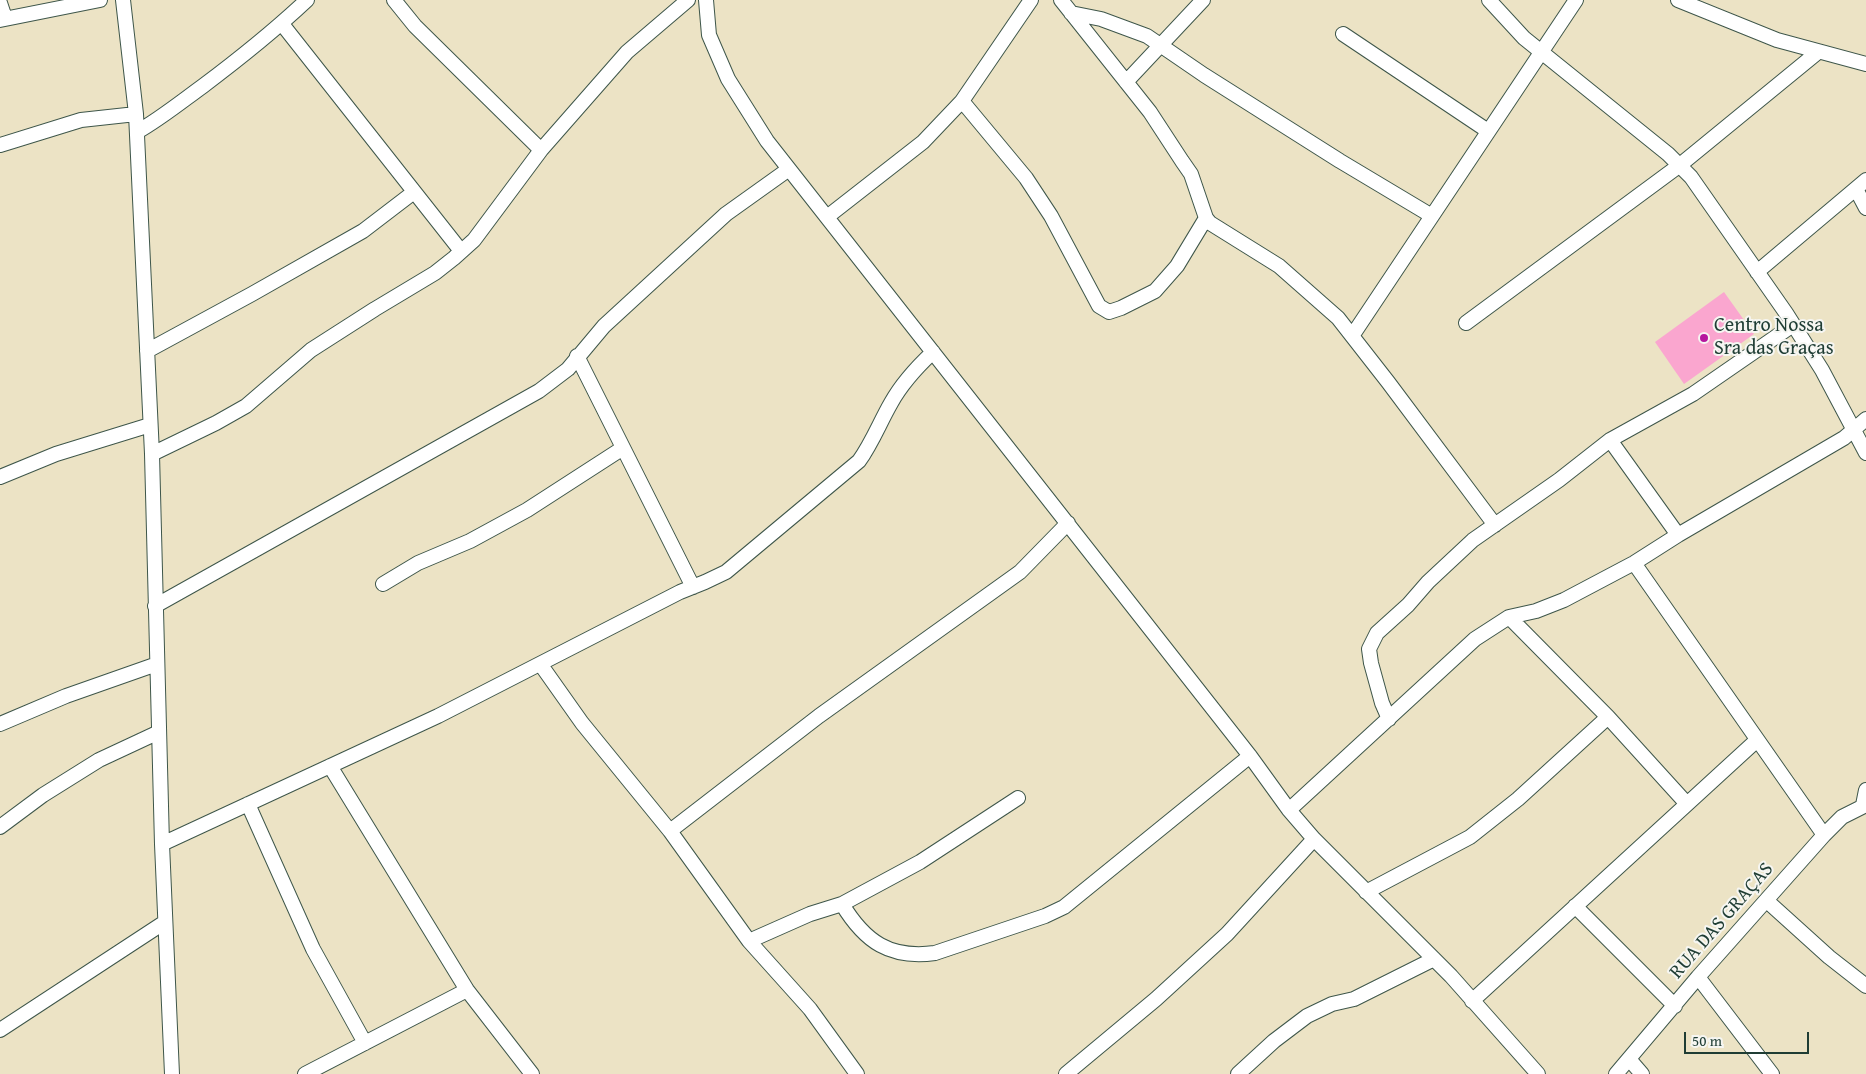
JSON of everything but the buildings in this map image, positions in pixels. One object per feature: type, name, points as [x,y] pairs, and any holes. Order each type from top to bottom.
[{"type":"street","points":[[0,3],[2,19],[100,0]]},
{"type":"street","points":[[123,0],[136,114],[152,454],[162,844],[172,1074]]},
{"type":"street","points":[[137,132],[160,119],[240,59],[307,0]]},
{"type":"street","points":[[394,0],[421,32],[542,150]]},
{"type":"street","points":[[152,454],[246,406],[311,350],[435,273],[474,240],[542,150],[627,52],[688,0]]},
{"type":"street","points":[[706,0],[709,35],[728,79],[767,141],[1250,756],[1289,810],[1314,839],[1434,960],[1538,1074]]},
{"type":"street","points":[[827,217],[923,142],[962,101],[1031,0]]},
{"type":"street","points":[[1061,0],[1150,112],[1191,174],[1206,218],[1218,229],[1279,266],[1338,318],[1495,525]]},
{"type":"street","points":[[1126,82],[1203,0]]},
{"type":"street","points":[[1489,0],[1524,38],[1680,165],[1793,324],[1822,370],[1866,453]]},
{"type":"street","points":[[1352,336],[1576,0]]},
{"type":"street","points":[[1678,0],[1777,40],[1866,64]]},
{"type":"street","points":[[1071,13],[1101,18],[1147,36],[1204,75],[1331,156],[1432,216]]},
{"type":"street","points":[[282,24],[461,251]]},
{"type":"street","points":[[1343,34],[1488,131]]},
{"type":"street","points":[[1466,323],[1680,165],[1818,52]]},
{"type":"street","points":[[962,101],[1026,178],[1051,216],[1099,306],[1108,312],[1122,308],[1155,291],[1177,266],[1206,218]]},
{"type":"street","points":[[0,145],[82,120],[136,114]]},
{"type":"street","points":[[155,606],[539,391],[568,369],[604,326],[726,214],[789,169]]},
{"type":"street","points":[[1757,272],[1861,184],[1866,208]]},
{"type":"street","points":[[147,351],[363,231],[414,192]]},
{"type":"street","points":[[1388,719],[1371,663],[1370,649],[1377,633],[1408,605],[1428,582],[1473,540],[1610,440],[1693,394],[1793,324]]},
{"type":"street","points":[[162,844],[438,716],[680,592],[726,572],[859,461],[906,380],[933,352]]},
{"type":"street","points":[[577,356],[693,587]]},
{"type":"street","points":[[1289,810],[1443,666],[1475,639],[1510,617],[1536,611],[1564,600],[1634,563],[1678,535],[1844,438],[1866,419]]},
{"type":"street","points":[[0,476],[56,454],[150,425]]},
{"type":"street","points":[[1610,440],[1678,535]]},
{"type":"street","points":[[383,584],[418,562],[470,540],[527,510],[623,448]]},
{"type":"street","points":[[670,831],[819,716],[1020,572],[1068,523]]},
{"type":"street","points":[[1634,563],[1824,835]]},
{"type":"street","points":[[1510,617],[1608,717],[1687,804]]},
{"type":"street","points":[[0,724],[66,696],[157,664]]},
{"type":"street","points":[[540,665],[582,723],[670,831],[749,941],[810,1009],[857,1074]]},
{"type":"street","points":[[1366,892],[1470,837],[1518,799],[1608,717]]},
{"type":"street","points":[[0,827],[44,795],[99,760],[159,732]]},
{"type":"street","points":[[1472,1001],[1757,740]]},
{"type":"street","points":[[842,904],[858,928],[869,937],[886,948],[916,955],[935,953],[1045,916],[1064,907],[1250,756]]},
{"type":"street","points":[[330,766],[467,990],[532,1074]]},
{"type":"street","points":[[1864,805],[1866,790]]},
{"type":"street","points":[[749,941],[810,914],[842,904],[920,862],[1018,798]]},
{"type":"street","points":[[248,804],[313,949],[365,1042]]},
{"type":"street","name":"RUA DAS GRAÇAS","points":[[1616,1074],[1698,977],[1824,835],[1842,817],[1864,805]]},
{"type":"street","points":[[1066,1074],[1156,999],[1227,934],[1314,839]]},
{"type":"street","points":[[1767,901],[1829,957],[1866,986]]},
{"type":"street","points":[[1575,906],[1675,1006]]},
{"type":"street","points":[[0,1030],[165,922]]},
{"type":"street","points":[[1238,1074],[1274,1041],[1306,1016],[1332,1004],[1354,999],[1434,960]]},
{"type":"street","points":[[1698,977],[1772,1074]]},
{"type":"street","points":[[305,1074],[467,990]]},
{"type":"street","points":[[1629,1059],[1642,1074]]},
{"type":"place","name":"Centro Nossa Sra das Graças","points":[[1704,338]]}]
